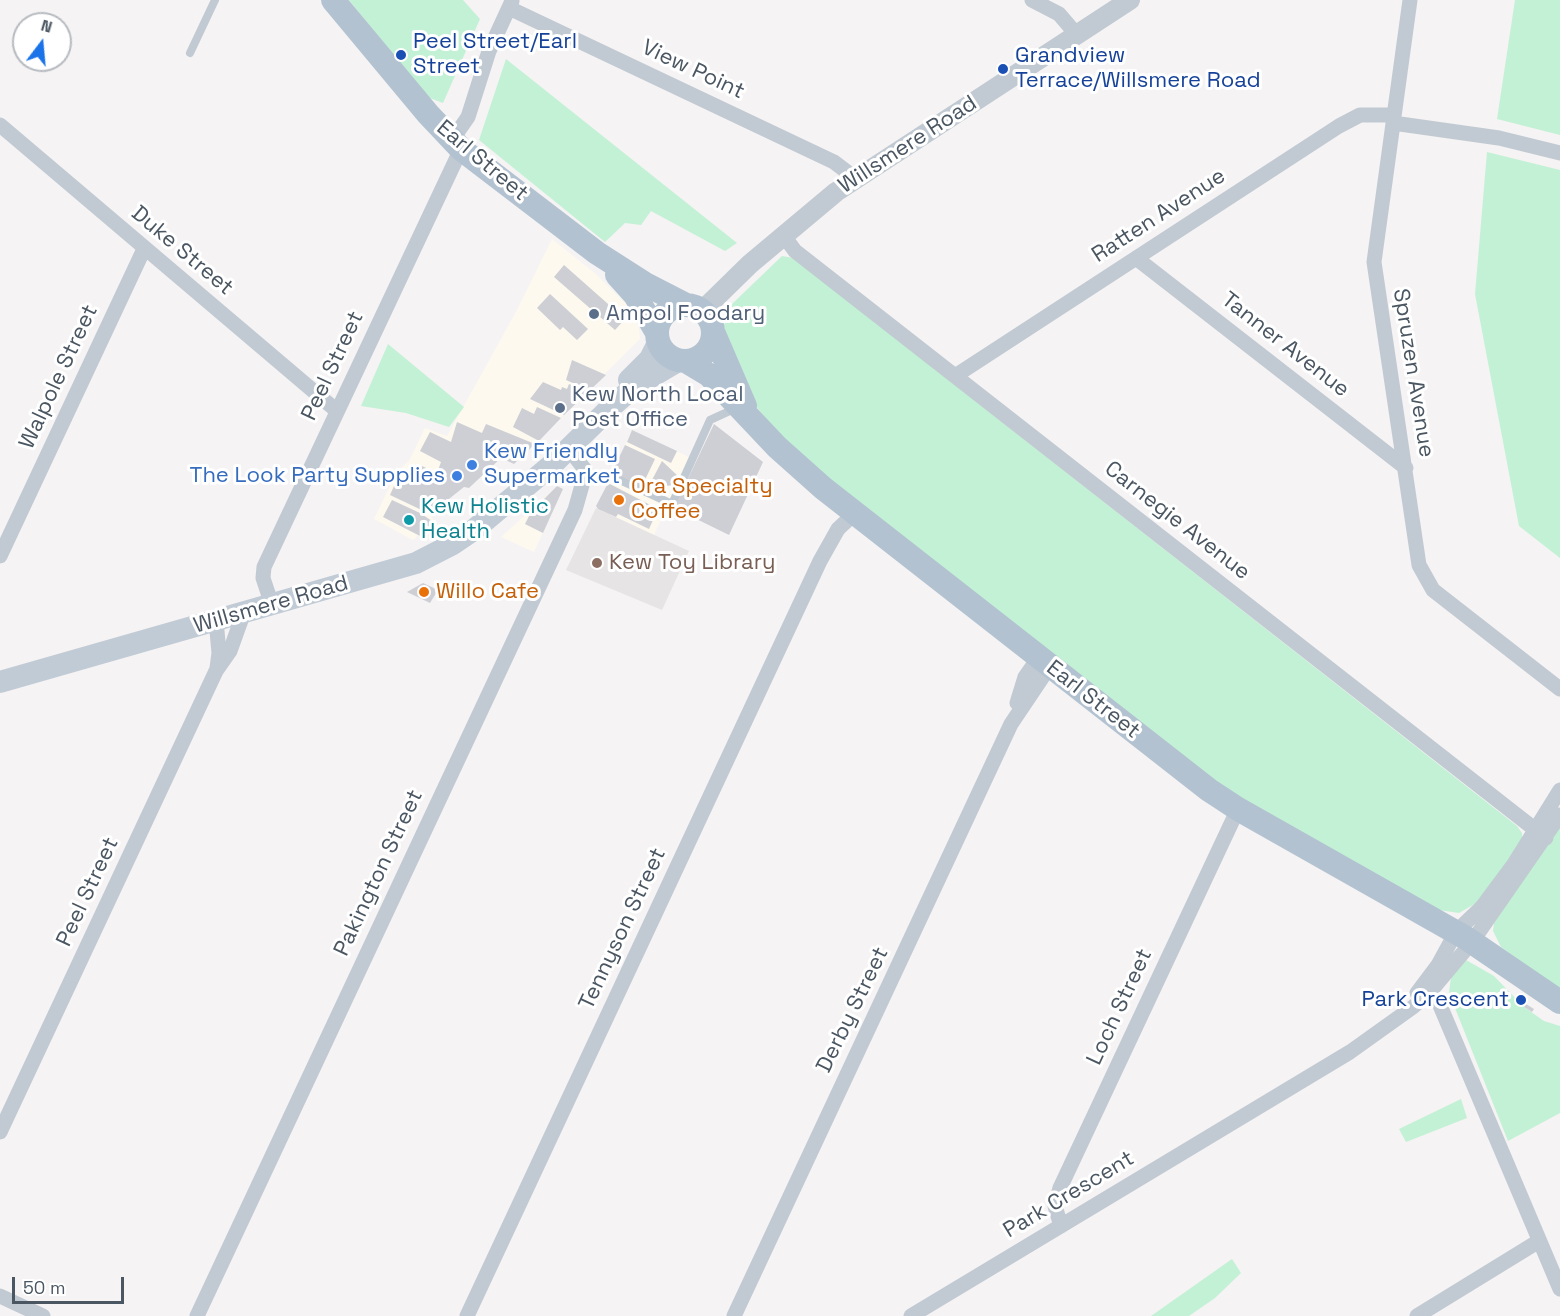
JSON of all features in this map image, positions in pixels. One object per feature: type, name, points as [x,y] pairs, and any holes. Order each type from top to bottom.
[{"type":"main road","name":"Earl Street","points":[[333,0],[456,144],[597,253],[647,285],[693,307]]},
{"type":"main road","name":"Earl Street","points":[[597,253],[635,295],[657,337]]},
{"type":"main road","points":[[693,307],[713,324],[714,334],[706,350],[683,362],[664,353],[657,337],[665,313],[693,307]]},
{"type":"main road","name":"Earl Street","points":[[714,334],[745,410]]},
{"type":"main road","name":"Willsmere Road","points":[[523,488],[562,442],[609,396],[636,376],[650,359],[657,337]]},
{"type":"main road","name":"Earl Street","points":[[683,362],[709,375],[745,410],[784,454],[850,509],[1238,809],[1465,937],[1560,1002]]},
{"type":"main road","name":"Willsmere Road","points":[[0,682],[416,563],[453,544],[475,529],[569,449],[634,387],[683,362]]},
{"type":"street","points":[[1032,0],[1059,14],[1077,35]]},
{"type":"street","name":"Willsmere Road","points":[[693,307],[750,264],[855,178],[1130,0]]},
{"type":"street","name":"Spruzen Avenue","points":[[1410,0],[1374,262],[1419,565],[1427,582],[1560,689]]},
{"type":"street","name":"Peel Street","points":[[272,605],[263,578],[264,567],[337,411],[468,117],[489,51],[511,4]]},
{"type":"street","name":"View Point","points":[[511,4],[824,158],[855,178]]},
{"type":"street","name":"Ratten Avenue","points":[[955,376],[1349,120],[1372,113],[1499,138],[1560,153]]},
{"type":"street","name":"Duke Street","points":[[0,125],[337,411]]},
{"type":"street","name":"Carnegie Avenue","points":[[784,236],[795,251],[1541,834]]},
{"type":"street","name":"Walpole Street","points":[[0,556],[144,249]]},
{"type":"street","name":"Tanner Avenue","points":[[1136,258],[1406,468]]},
{"type":"street","points":[[569,449],[584,467],[585,474]]},
{"type":"street","name":"Pakington Street","points":[[197,1316],[552,558],[574,510],[585,474]]},
{"type":"street","name":"Tennyson Street","points":[[467,1316],[820,561],[832,521],[850,509]]},
{"type":"street","name":"Peel Street","points":[[0,1132],[216,671],[230,651],[244,612]]},
{"type":"street","name":"Peel Street","points":[[216,620],[219,653],[216,671]]},
{"type":"street","name":"Derby Street","points":[[734,1316],[1011,724],[1022,686],[1044,661]]},
{"type":"street","name":"Park Crescent","points":[[1541,834],[1560,790]]},
{"type":"street","name":"Loch Street","points":[[1060,1226],[1055,1206],[1060,1188],[1238,809]]},
{"type":"street","name":"Park Crescent","points":[[912,1316],[1350,1052],[1401,1014],[1426,989],[1438,964],[1465,937],[1482,907],[1541,834],[1560,815]]},
{"type":"street","points":[[1426,989],[1439,1003],[1460,1050],[1560,1289]]},
{"type":"street","points":[[1416,1316],[1539,1241]]},
{"type":"street","points":[[0,1296],[43,1316]]},
{"type":"lane","points":[[190,52],[215,0]]},
{"type":"lane","points":[[585,474],[609,476],[672,504],[710,420],[745,410]]},
{"type":"shaded area","points":[[552,239],[596,274],[629,307],[639,328],[640,339],[514,464],[501,458],[469,488],[464,487],[436,506],[430,514],[435,523],[429,531],[425,529],[413,540],[374,519],[397,471],[409,461],[425,428],[447,436],[516,312]]},
{"type":"shaded area","points":[[632,430],[689,457],[654,535],[596,508]]},
{"type":"shaded area","points":[[557,486],[563,489],[534,552],[501,537]]},
{"type":"shaded area","points":[[596,508],[689,551],[662,610],[566,570]]},
{"type":"green space","points":[[349,0],[463,0],[480,19],[443,103],[427,97]]},
{"type":"green space","points":[[1515,0],[1560,0],[1560,135],[1497,119]]},
{"type":"green space","points":[[506,59],[737,243],[725,251],[651,211],[641,225],[625,223],[605,242],[479,140]]},
{"type":"green space","points":[[1487,152],[1560,170],[1560,558],[1519,526],[1475,294]]},
{"type":"green space","points":[[782,256],[793,258],[1517,826],[1522,833],[1522,842],[1478,902],[1459,913],[1439,910],[1228,792],[845,494],[779,435],[758,409],[744,383],[723,328],[732,304]]},
{"type":"green space","points":[[388,344],[464,407],[449,427],[406,413],[361,406]]},
{"type":"green space","points":[[1560,824],[1560,990],[1501,947],[1493,931],[1494,923]]},
{"type":"green space","points":[[1466,960],[1494,976],[1524,1007],[1544,1021],[1560,1026],[1560,1113],[1508,1141],[1449,993],[1451,977]]},
{"type":"green space","points":[[1461,1099],[1467,1118],[1406,1142],[1399,1129]]},
{"type":"green space","points":[[1232,1259],[1241,1273],[1215,1298],[1189,1316],[1151,1316]]},
{"type":"building","points":[[564,265],[625,319],[615,330],[554,277]]},
{"type":"building","points":[[550,294],[588,329],[577,340],[563,327],[560,330],[537,308]]},
{"type":"building","points":[[572,360],[606,375],[564,415],[530,399],[543,382],[561,390],[562,387],[567,389],[569,384],[574,386],[575,384],[566,380]]},
{"type":"building","points":[[537,407],[561,418],[539,441],[513,427],[522,408],[534,414]]},
{"type":"building","points":[[457,422],[482,433],[486,424],[535,444],[514,464],[501,458],[469,488],[464,487],[430,514],[390,495],[394,486],[399,489],[405,477],[410,479],[413,473],[418,475],[422,466],[437,473],[441,462],[420,451],[430,432],[451,442]]},
{"type":"building","points":[[714,424],[763,462],[729,535],[674,508]]},
{"type":"building","points":[[632,430],[677,451],[671,463],[627,442]]},
{"type":"building","points":[[625,445],[655,459],[642,486],[612,472]]},
{"type":"building","points":[[662,461],[680,478],[676,485],[664,486],[652,480]]},
{"type":"building","name":"Ora Specialty Coffee","points":[[608,483],[658,509],[649,529],[618,514],[616,517],[598,509],[596,506]]},
{"type":"building","points":[[557,486],[563,489],[543,533],[525,524],[531,512]]},
{"type":"building","name":"Kew Holistic Health","points":[[392,500],[435,523],[429,531],[425,528],[420,536],[383,517]]},
{"type":"building","points":[[423,583],[438,590],[430,603],[407,592]]},
{"type":"building","points":[[1526,1004],[1534,1009],[1532,1012],[1524,1007]]},
{"type":"place","name":"Peel Street/Earl Street","points":[[401,55]]},
{"type":"place","name":"Grandview Terrace/Willsmere Road","points":[[1003,69]]},
{"type":"place","name":"Ampol Foodary","points":[[594,314]]},
{"type":"place","name":"Kew North Local Post Office","points":[[560,408]]},
{"type":"place","name":"Kew Friendly Supermarket","points":[[472,465]]},
{"type":"place","name":"The Look Party Supplies","points":[[457,476]]},
{"type":"place","name":"Ora Specialty Coffee","points":[[619,500]]},
{"type":"place","name":"Kew Holistic Health","points":[[409,520]]},
{"type":"place","name":"Kew Toy Library","points":[[597,563]]},
{"type":"place","name":"Willo Cafe","points":[[424,592]]},
{"type":"place","name":"Park Crescent","points":[[1521,1000]]}]
